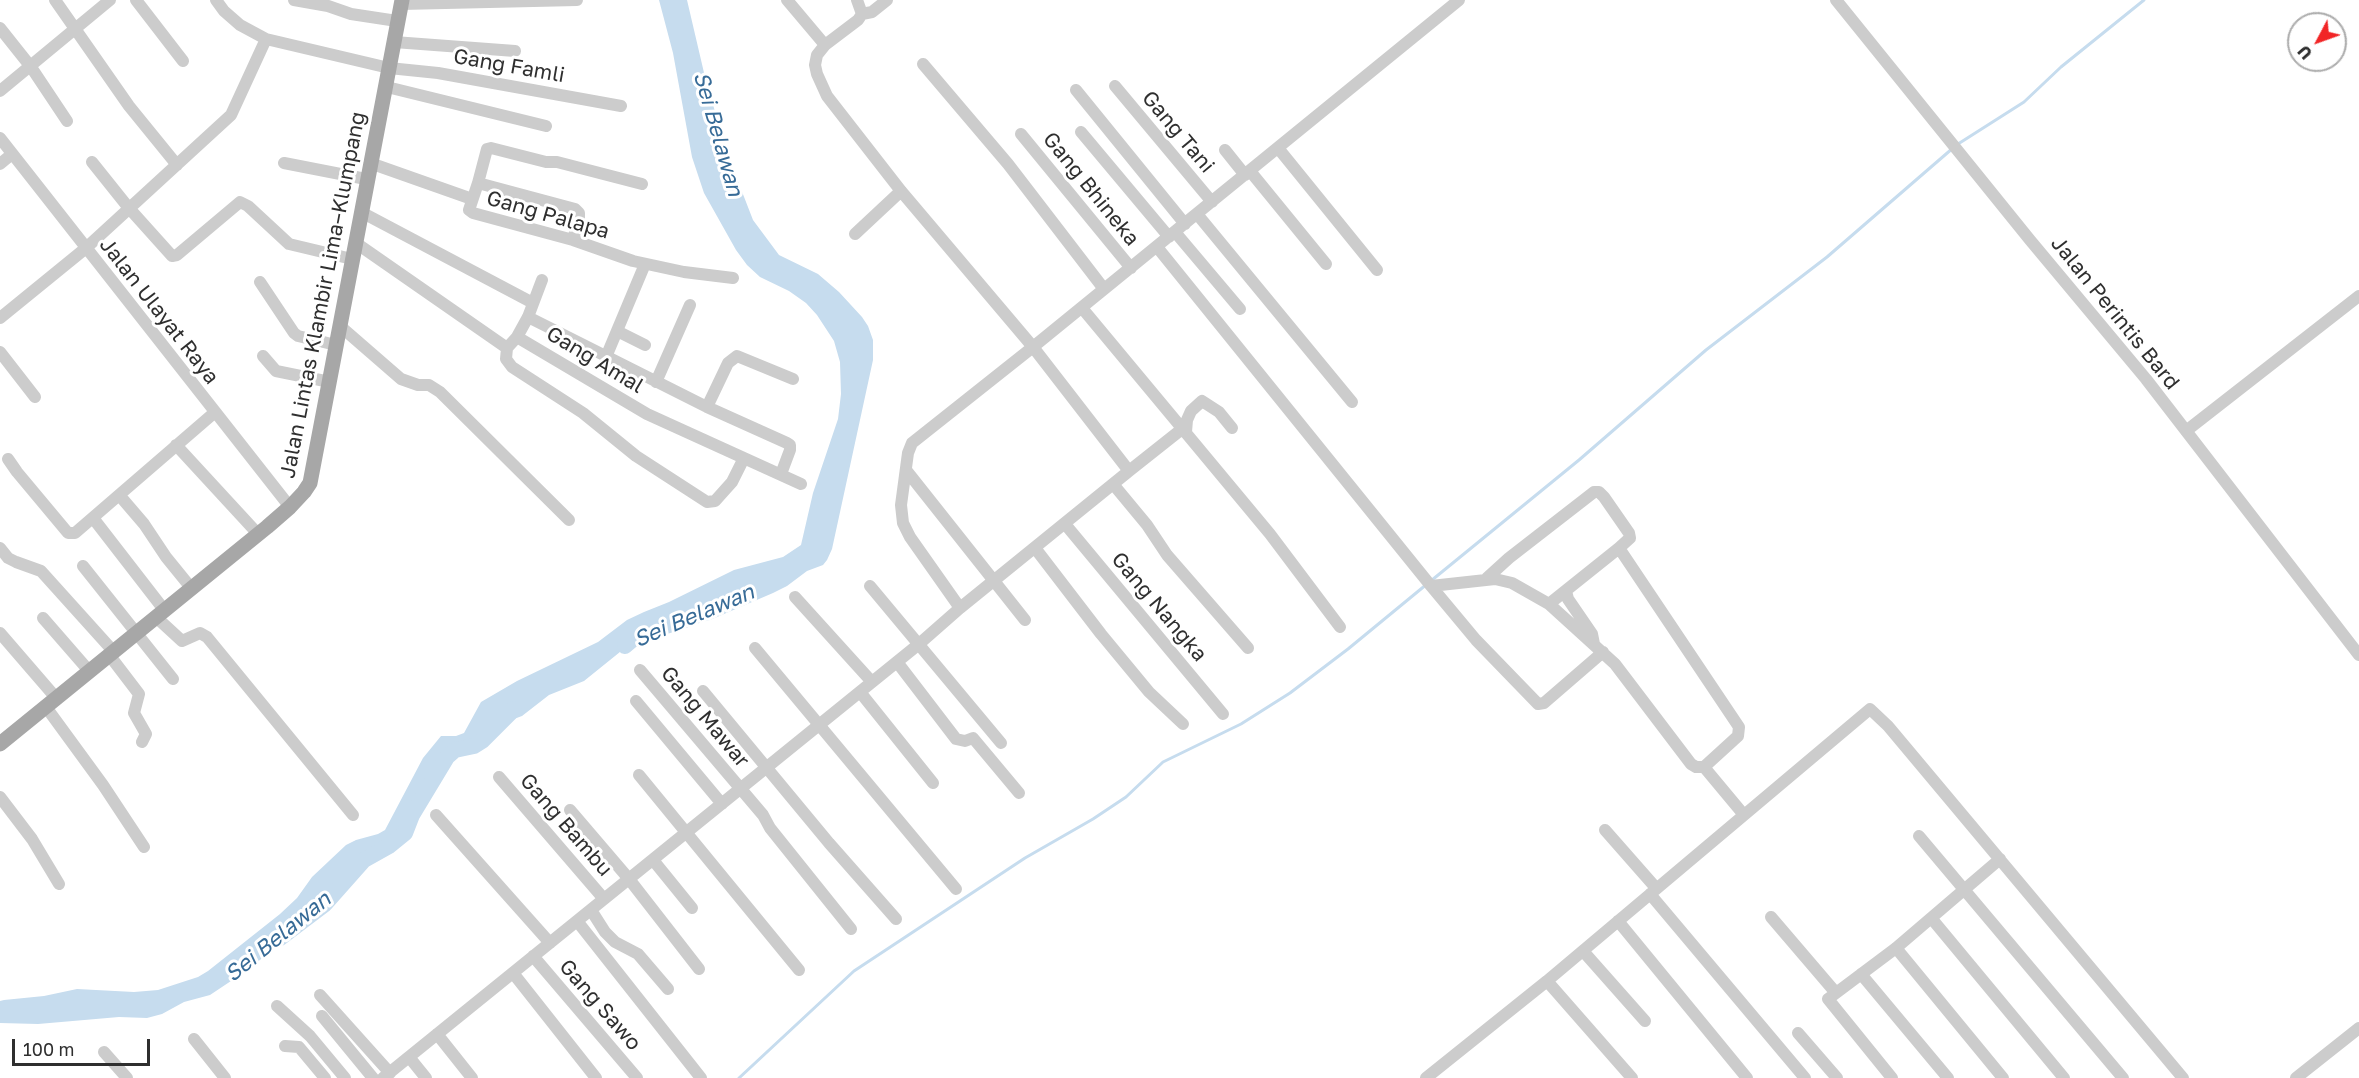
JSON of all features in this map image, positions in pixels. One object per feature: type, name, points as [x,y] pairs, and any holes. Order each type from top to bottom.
[{"type":"main road","name":"Jalan Lintas Klambir Lima–Klumpang","points":[[2,740],[138,634],[258,534],[290,507],[310,483],[366,179],[387,87],[401,2]]},
{"type":"street","points":[[55,0],[129,106],[177,165]]},
{"type":"street","points":[[0,91],[110,0]]},
{"type":"street","points":[[136,0],[183,61]]},
{"type":"street","name":"Gang Famli","points":[[216,0],[224,11],[240,25],[266,39],[389,68],[438,73],[621,106]]},
{"type":"street","points":[[294,0],[328,6],[351,14],[397,21]]},
{"type":"street","points":[[401,2],[577,0]]},
{"type":"street","points":[[787,0],[825,45]]},
{"type":"street","points":[[856,0],[862,14]]},
{"type":"street","points":[[887,0],[872,12],[862,14],[858,20],[825,45],[817,55],[815,65],[820,83],[827,96],[901,191],[1034,347],[1129,471]]},
{"type":"street","points":[[960,608],[910,537],[903,523],[901,505],[908,453],[912,443],[1034,347],[1459,0]]},
{"type":"street","name":"Jalan Perintis Bard","points":[[1836,0],[2030,240],[2099,321],[2359,655]]},
{"type":"street","points":[[0,28],[31,67],[67,121]]},
{"type":"street","points":[[0,318],[86,248],[128,207],[231,115],[266,39]]},
{"type":"street","points":[[394,42],[515,51]]},
{"type":"street","points":[[923,64],[1008,164],[1104,290]]},
{"type":"street","points":[[387,87],[546,126]]},
{"type":"street","name":"Gang Tani","points":[[1115,87],[1212,202]]},
{"type":"street","points":[[1076,90],[1176,231],[1240,309]]},
{"type":"street","points":[[1082,132],[1176,231]]},
{"type":"street","name":"Gang Bhineka","points":[[1022,134],[1131,268]]},
{"type":"street","name":"Jalan Ulayat Raya","points":[[0,138],[290,507]]},
{"type":"street","points":[[472,199],[485,152],[491,148],[642,183]]},
{"type":"street","points":[[1278,148],[1377,270]]},
{"type":"street","points":[[1225,150],[1326,264]]},
{"type":"street","points":[[0,164],[12,154]]},
{"type":"street","points":[[92,162],[172,256],[177,255],[240,202],[248,206],[289,244],[352,259]]},
{"type":"street","points":[[284,163],[366,179]]},
{"type":"street","name":"Gang Palapa","points":[[370,163],[472,199],[470,210],[473,213],[573,240],[645,264],[734,278]]},
{"type":"street","points":[[478,183],[575,208],[579,217],[573,240]]},
{"type":"street","points":[[855,234],[901,191]]},
{"type":"street","points":[[361,212],[533,303]]},
{"type":"street","points":[[1197,214],[1352,402]]},
{"type":"street","points":[[356,243],[507,348],[506,359],[512,367],[583,413],[636,456],[707,502],[715,501],[732,482],[744,458]]},
{"type":"street","points":[[1157,247],[1476,640],[1538,704],[1544,703],[1599,648]]},
{"type":"street","points":[[606,357],[645,264]]},
{"type":"street","points":[[517,337],[528,317],[542,280]]},
{"type":"street","points":[[260,282],[294,333],[336,345]]},
{"type":"street","points":[[2186,431],[2359,296]]},
{"type":"street","points":[[656,382],[690,305]]},
{"type":"street","points":[[1082,308],[1270,534],[1340,627]]},
{"type":"street","points":[[528,317],[707,407],[789,444],[790,450],[781,474]]},
{"type":"street","points":[[340,326],[401,379],[418,385],[429,385],[440,392],[569,520]]},
{"type":"street","points":[[617,331],[645,345]]},
{"type":"street","name":"Gang Amal","points":[[507,348],[517,337],[647,414],[801,483]]},
{"type":"street","points":[[0,352],[35,398]]},
{"type":"street","points":[[263,356],[276,371],[330,382]]},
{"type":"street","points":[[707,407],[728,363],[737,356],[793,379]]},
{"type":"street","points":[[320,995],[386,1075],[897,662],[1129,471],[1184,431],[1191,411],[1202,401],[1219,412],[1232,428]]},
{"type":"street","points":[[8,459],[68,532],[75,532],[214,413]]},
{"type":"street","points":[[176,445],[258,534]]},
{"type":"street","points":[[906,470],[1026,620]]},
{"type":"street","points":[[1113,484],[1147,525],[1167,555],[1248,648]]},
{"type":"street","points":[[1487,578],[1509,558],[1594,492],[1599,492],[1629,533],[1630,538],[1548,604]]},
{"type":"street","points":[[120,495],[192,589]]},
{"type":"street","points":[[93,518],[182,641],[200,633],[207,637],[353,815]]},
{"type":"street","name":"Gang Nangka","points":[[1065,524],[1223,714]]},
{"type":"street","points":[[0,548],[8,558],[41,571],[112,654],[139,694],[134,713],[146,734],[142,742]]},
{"type":"street","points":[[1035,548],[1149,692],[1183,724]]},
{"type":"street","points":[[1428,581],[1487,578],[1512,583],[1548,604],[1599,648],[1632,684],[1691,764],[1704,767],[1738,736],[1739,727],[1619,548]]},
{"type":"street","points":[[83,566],[173,679]]},
{"type":"street","points":[[870,586],[1001,743]]},
{"type":"street","points":[[1566,591],[1568,599],[1599,648]]},
{"type":"street","points":[[795,597],[872,682]]},
{"type":"street","points":[[43,618],[90,672]]},
{"type":"street","points":[[0,633],[52,703],[144,847]]},
{"type":"street","points":[[755,648],[956,889]]},
{"type":"street","points":[[897,662],[956,739],[964,741],[973,738],[1019,793]]},
{"type":"street","name":"Gang Mawar","points":[[640,670],[766,818],[775,835],[851,929]]},
{"type":"street","points":[[703,691],[829,843],[896,919]]},
{"type":"street","points":[[860,692],[933,783]]},
{"type":"street","points":[[636,701],[722,804]]},
{"type":"street","points":[[1426,1078],[1547,981],[1870,709],[1888,726],[2182,1078]]},
{"type":"street","points":[[1704,767],[1744,814]]},
{"type":"street","points":[[639,775],[799,970]]},
{"type":"street","name":"Gang Bambu","points":[[499,777],[604,899]]},
{"type":"street","points":[[0,797],[32,839],[59,884]]},
{"type":"street","points":[[570,810],[629,879],[699,969]]},
{"type":"street","points":[[436,815],[550,943]]},
{"type":"street","points":[[1605,830],[1805,1078]]},
{"type":"street","points":[[1919,836],[2123,1078]]},
{"type":"street","points":[[1892,1078],[1828,999],[1932,919],[2000,859]]},
{"type":"street","points":[[653,860],[692,908]]},
{"type":"street","points":[[591,910],[605,932],[615,942],[638,954],[668,989]]},
{"type":"street","points":[[1772,917],[1836,993]]},
{"type":"street","points":[[1932,919],[2064,1078]]},
{"type":"street","points":[[577,921],[701,1078]]},
{"type":"street","points":[[1618,921],[1747,1078]]},
{"type":"street","points":[[1896,948],[2003,1078]]},
{"type":"street","points":[[1583,951],[1645,1021]]},
{"type":"street","name":"Gang Sawo","points":[[533,957],[637,1078]]},
{"type":"street","points":[[513,973],[596,1078]]},
{"type":"street","points":[[1861,974],[1948,1078]]},
{"type":"street","points":[[1547,981],[1632,1078]]},
{"type":"street","points":[[277,1006],[310,1036],[345,1078]]},
{"type":"street","points":[[322,1016],[373,1078]]},
{"type":"street","points":[[2296,1078],[2359,1028]]},
{"type":"street","points":[[1798,1033],[1837,1078]]},
{"type":"street","points":[[437,1034],[472,1078]]},
{"type":"street","points":[[194,1039],[225,1078]]},
{"type":"street","points":[[285,1046],[299,1047],[325,1078]]},
{"type":"street","points":[[104,1052],[127,1078]]},
{"type":"street","points":[[409,1057],[426,1078]]},
{"type":"water","name":"Sei Belawan","points":[[659,0],[687,0],[705,77],[727,153],[753,220],[779,255],[818,274],[839,292],[862,317],[873,340],[873,360],[832,549],[827,560],[823,565],[807,571],[787,586],[710,620],[685,627],[658,627],[646,631],[584,681],[549,695],[522,716],[492,727],[476,740],[450,750],[441,759],[438,770],[427,779],[408,821],[394,838],[355,871],[270,952],[210,995],[184,1002],[162,1014],[147,1018],[119,1017],[38,1024],[0,1023],[0,1001],[4,1000],[44,996],[77,989],[134,992],[158,990],[198,977],[280,914],[297,898],[312,877],[346,845],[385,830],[423,758],[441,736],[456,736],[464,733],[481,702],[517,681],[598,642],[627,620],[734,570],[783,557],[801,545],[813,493],[838,419],[841,394],[840,362],[834,341],[806,303],[789,291],[760,277],[747,265],[704,193],[692,157],[673,53]]},
{"type":"waterway","points":[[1958,144],[2024,102],[2061,67],[2144,0]]},
{"type":"waterway","points":[[1432,580],[1579,460],[1706,350],[1827,257],[1953,148]]},
{"type":"waterway","points":[[739,1078],[854,971],[1025,858],[1126,797],[1163,762],[1241,724],[1290,693],[1427,584]]},
{"type":"waterway","name":"Sei Belawan","points":[[625,646],[638,635],[685,620]]},
{"type":"waterway","name":"Sei Belawan","points":[[280,938],[325,904],[364,860],[389,846],[405,833],[412,815],[447,757],[455,750],[474,746],[482,741],[514,709]]}]
